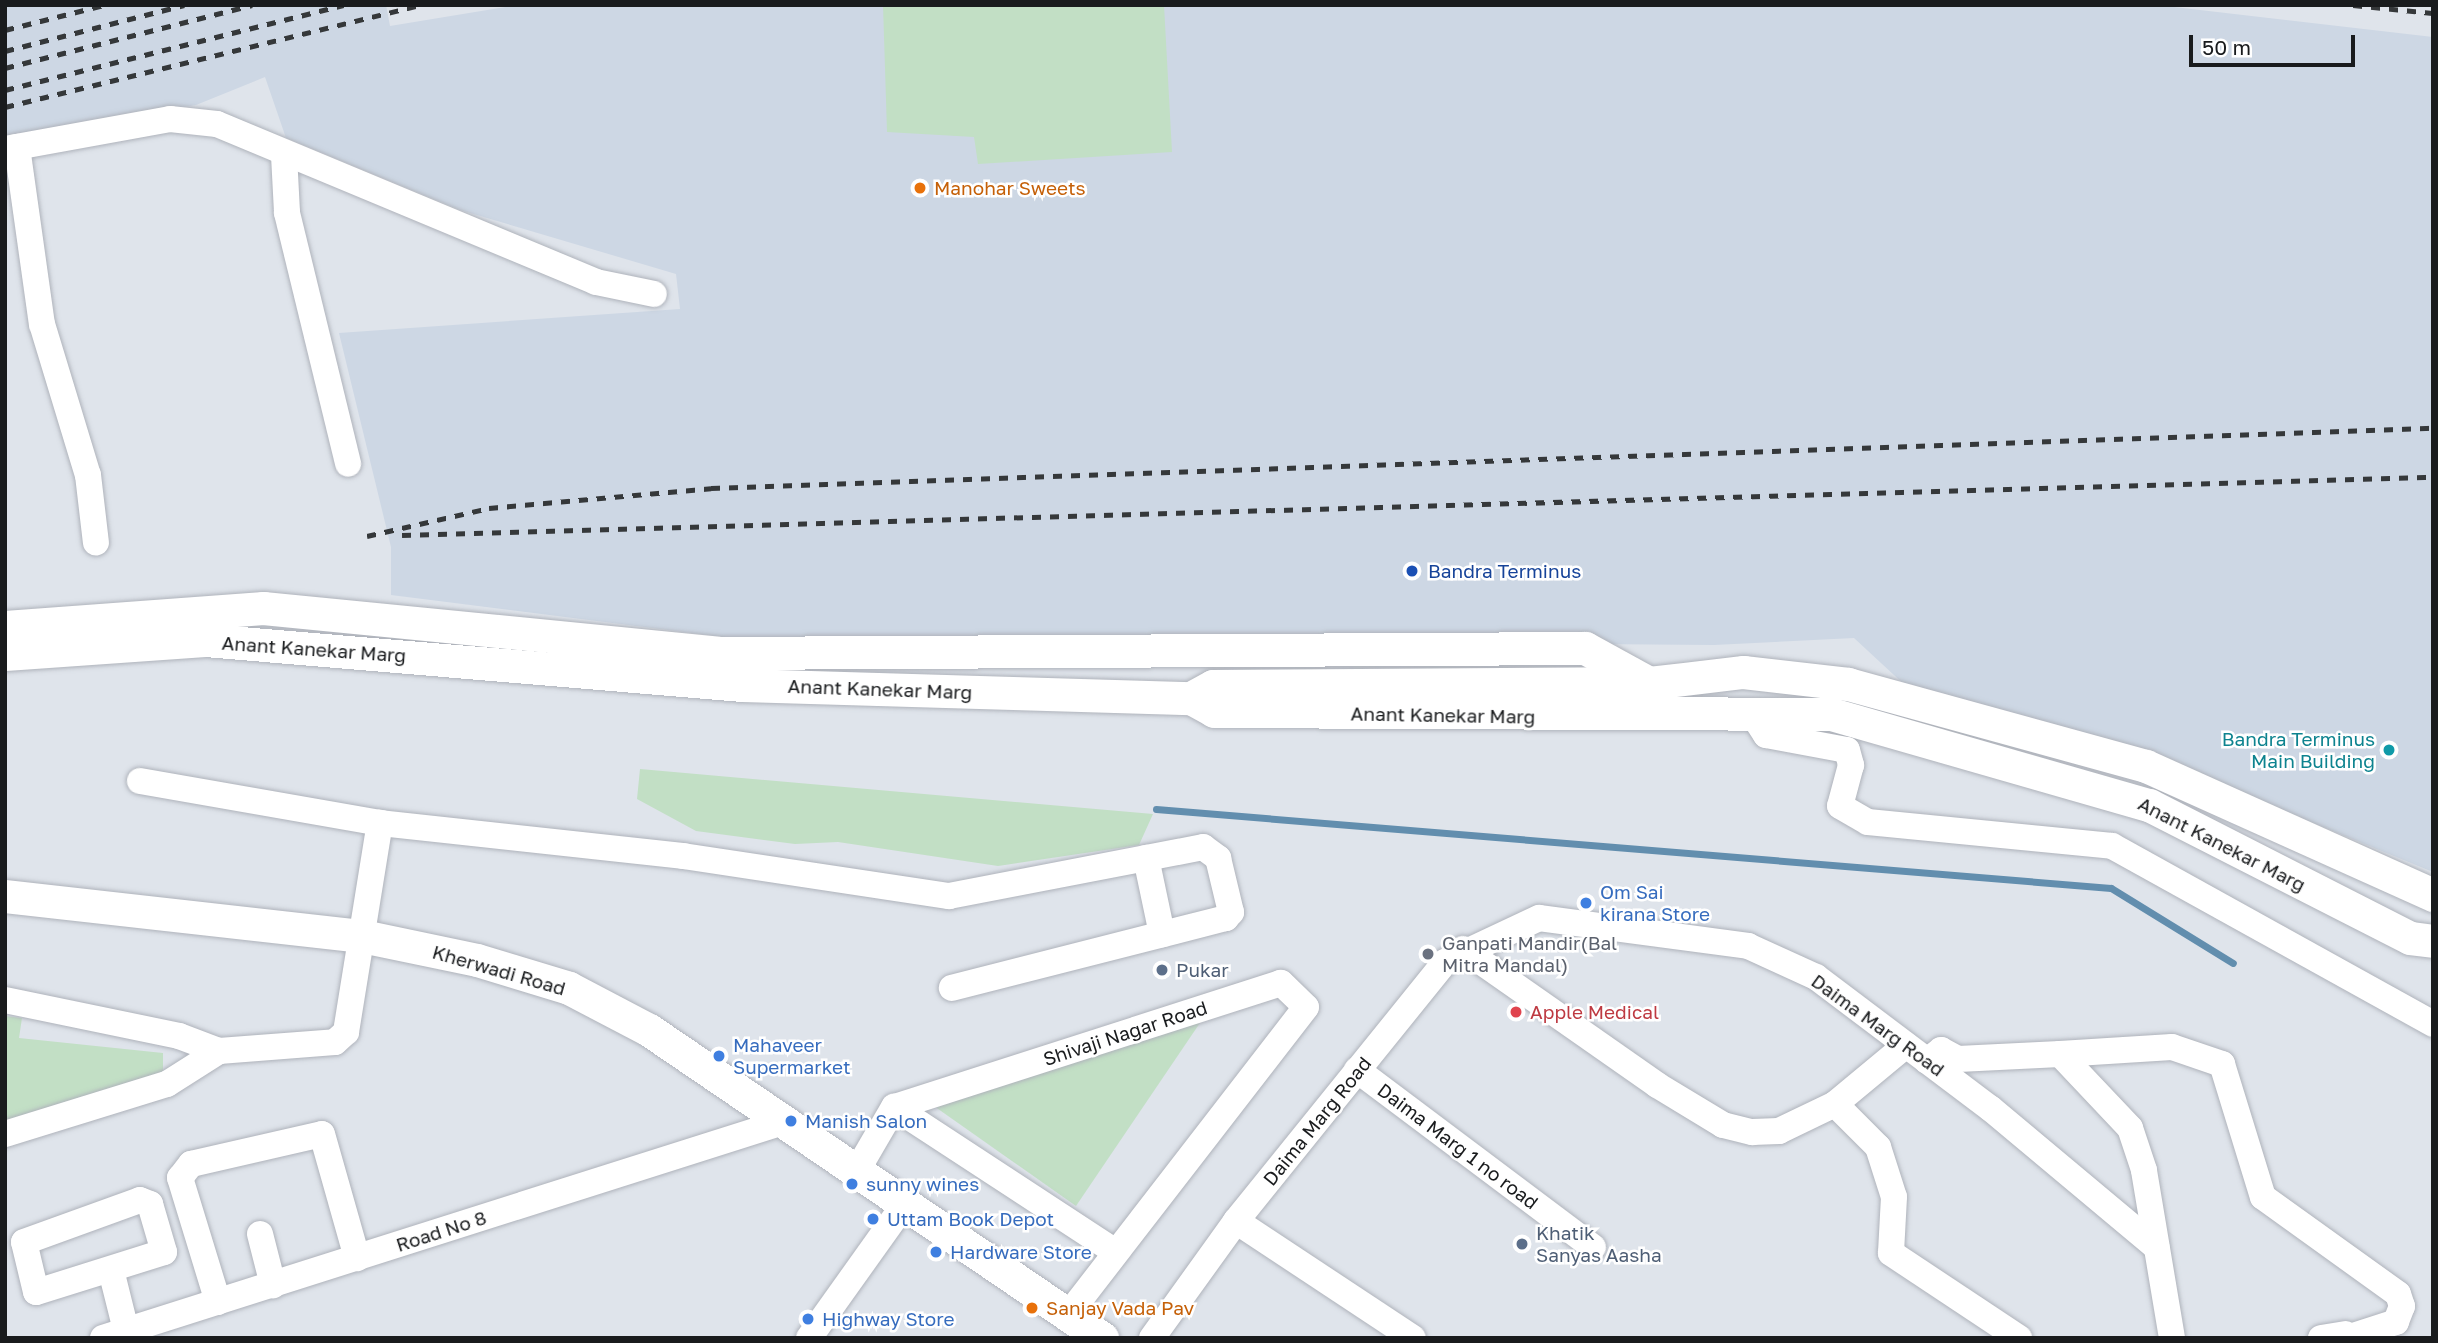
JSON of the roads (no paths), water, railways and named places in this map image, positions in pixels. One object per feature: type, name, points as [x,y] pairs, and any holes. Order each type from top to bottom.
[{"type":"street","points":[[96,543],[88,475],[42,324],[11,148],[170,119],[217,124],[284,155],[596,282],[654,294]]},
{"type":"street","points":[[284,155],[287,213],[348,464]]},
{"type":"street","name":"Anant Kanekar Marg","points":[[5,627],[263,608],[718,653],[1585,648],[1649,683]]},
{"type":"street","name":"Anant Kanekar Marg","points":[[5,654],[205,640],[741,685],[1191,698],[1214,711],[1753,715],[1766,709],[2150,805],[2410,938],[2433,941]]},
{"type":"street","name":"Anant Kanekar Marg","points":[[1693,678],[1743,672],[1763,685],[1832,692],[1848,684],[2146,766],[2433,895]]},
{"type":"street","points":[[1191,698],[1213,686],[1649,683],[1693,678],[1694,715]]},
{"type":"street","points":[[1847,731],[1851,765],[1840,806],[1868,822],[2112,846],[2433,1024]]},
{"type":"street","points":[[140,781],[380,823],[683,856],[949,896],[1203,847],[1215,851],[1231,912],[1162,934],[952,988]]},
{"type":"street","points":[[5,1000],[178,1036],[219,1051],[335,1042],[346,1032],[380,823]]},
{"type":"street","points":[[1146,858],[1162,934]]},
{"type":"street","name":"Kherwadi Road","points":[[5,896],[362,936],[569,988],[649,1030],[780,1124],[1102,1338]]},
{"type":"street","name":"Daima Marg Road","points":[[1152,1338],[1236,1221],[1445,962],[1463,950],[1539,918],[1748,946],[1816,977],[1917,1053],[2156,1247]]},
{"type":"street","points":[[1463,950],[1723,1125],[1779,1131],[1835,1104],[1917,1053],[1941,1050],[1958,1059],[2172,1046],[2222,1064],[2263,1197],[2398,1294],[2402,1306],[2396,1322],[2338,1337]]},
{"type":"street","name":"Shivaji Nagar Road","points":[[894,1107],[1281,983],[1306,1007],[1068,1315]]},
{"type":"street","points":[[5,1133],[167,1084],[219,1051]]},
{"type":"street","points":[[2060,1054],[2130,1128],[2156,1247],[2172,1338]]},
{"type":"street","name":"Daima Marg 1 no road","points":[[1357,1070],[1593,1247]]},
{"type":"street","points":[[1835,1104],[1878,1147],[1894,1196],[1891,1253],[2020,1338]]},
{"type":"street","points":[[855,1174],[894,1107],[1116,1252]]},
{"type":"street","name":"Road No 8","points":[[119,1335],[780,1124]]},
{"type":"street","points":[[218,1302],[180,1178],[191,1164],[321,1134],[357,1258]]},
{"type":"street","points":[[146,1200],[164,1252],[111,1270],[38,1293],[22,1244],[146,1200]]},
{"type":"street","points":[[809,1338],[903,1206]]},
{"type":"street","points":[[1236,1221],[1413,1338]]},
{"type":"street","points":[[260,1234],[273,1285]]},
{"type":"street","points":[[111,1270],[119,1335]]},
{"type":"waterway","points":[[1156,809],[2111,888],[2233,963]]},
{"type":"railway","points":[[5,30],[104,5]]},
{"type":"railway","points":[[5,51],[184,5]]},
{"type":"railway","points":[[5,68],[252,5]]},
{"type":"railway","points":[[5,90],[343,5]]},
{"type":"railway","points":[[5,107],[419,5]]},
{"type":"railway","points":[[2353,5],[2433,13]]},
{"type":"railway","points":[[367,536],[489,508],[711,488],[2433,428]]},
{"type":"railway","points":[[402,535],[2433,477]]},
{"type":"place","name":"Manohar Sweets","points":[[920,188]]},
{"type":"place","name":"Bandra Terminus","points":[[1412,571]]},
{"type":"place","name":"Bandra Terminus Main Building","points":[[2389,750]]},
{"type":"place","name":"Om Sai kirana Store","points":[[1586,903]]},
{"type":"place","name":"Ganpati Mandir(Bal Mitra Mandal)","points":[[1428,954]]},
{"type":"place","name":"Pukar","points":[[1162,970]]},
{"type":"place","name":"Apple Medical","points":[[1516,1012]]},
{"type":"place","name":"Mahaveer Supermarket","points":[[719,1056]]},
{"type":"place","name":"Manish Salon","points":[[791,1121]]},
{"type":"place","name":"sunny wines","points":[[852,1184]]},
{"type":"place","name":"Uttam Book Depot","points":[[873,1219]]},
{"type":"place","name":"Khatik Sanyas Aasha","points":[[1522,1244]]},
{"type":"place","name":"Hardware Store","points":[[936,1252]]},
{"type":"place","name":"Sanjay Vada Pav","points":[[1032,1308]]},
{"type":"place","name":"Highway Store","points":[[808,1319]]}]
